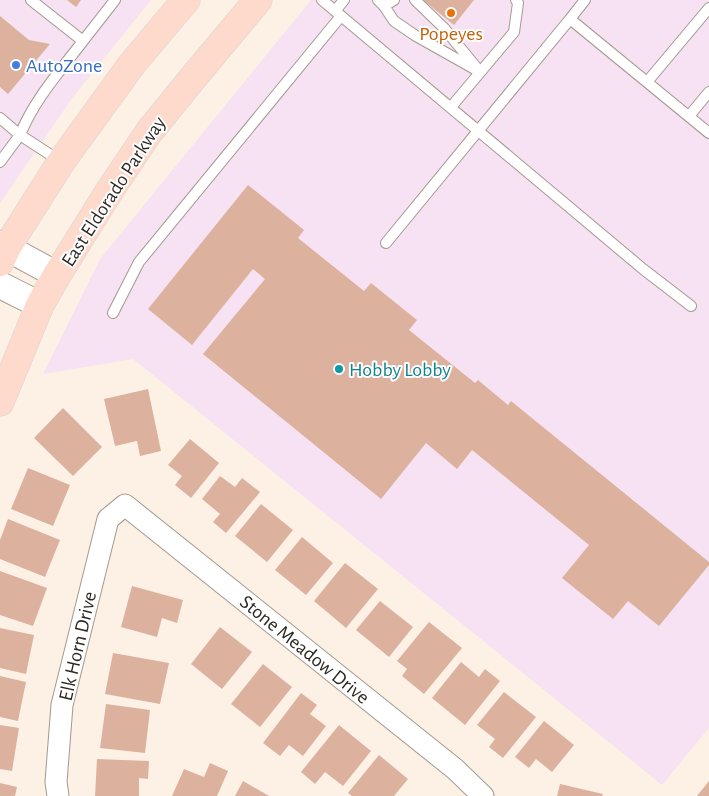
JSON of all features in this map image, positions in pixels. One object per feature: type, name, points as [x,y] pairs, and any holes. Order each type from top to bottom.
[{"type":"main road","points":[[2,251],[60,162],[132,64],[186,0]]},
{"type":"main road","name":"East Eldorado Parkway","points":[[0,402],[40,305],[110,190],[149,132],[258,0]]},
{"type":"street","points":[[2,251],[57,275]]},
{"type":"street","points":[[0,285],[40,305]]},
{"type":"street","name":"Elk Horn Drive","points":[[58,796],[56,782],[62,705],[108,519],[125,505]]},
{"type":"street","name":"Stone Meadow Drive","points":[[125,505],[455,769],[483,796]]},
{"type":"lane","points":[[31,0],[82,41]]},
{"type":"lane","points":[[0,162],[20,135],[27,118],[53,80],[115,0]]},
{"type":"lane","points":[[322,0],[644,269],[691,306]]},
{"type":"lane","points":[[113,313],[138,262],[338,13],[344,0]]},
{"type":"lane","points":[[394,0],[381,3],[394,22],[480,72]]},
{"type":"lane","points":[[415,0],[444,28],[480,72]]},
{"type":"lane","points":[[451,107],[514,32],[518,3],[516,0]]},
{"type":"lane","points":[[386,243],[585,0]]},
{"type":"lane","points":[[647,82],[709,7],[702,0]]},
{"type":"lane","points":[[570,19],[709,133]]},
{"type":"lane","points":[[689,116],[709,92]]},
{"type":"lane","points":[[0,118],[20,135],[60,162]]},
{"type":"shaded area","points":[[0,0],[151,0],[73,97],[0,203]]},
{"type":"shaded area","points":[[311,0],[709,0],[709,728],[662,785],[133,359],[43,374],[100,259]]},
{"type":"building","points":[[67,0],[81,0],[76,7]]},
{"type":"building","name":"Popeyes","points":[[423,0],[474,0],[454,25]]},
{"type":"building","name":"AutoZone","points":[[0,16],[29,40],[50,44],[8,94],[0,87]]},
{"type":"building","points":[[248,185],[304,230],[298,238],[364,291],[371,283],[417,320],[409,330],[475,383],[478,380],[508,405],[511,401],[709,562],[709,565],[659,626],[628,601],[613,619],[562,578],[589,545],[472,450],[457,469],[426,443],[381,499],[203,354],[265,279],[253,269],[192,345],[148,309]]},
{"type":"building","points":[[148,389],[161,451],[140,456],[137,441],[115,446],[104,399]]},
{"type":"building","points":[[63,408],[102,447],[73,476],[34,438]]},
{"type":"building","points":[[190,439],[219,463],[191,498],[175,485],[182,476],[168,465]]},
{"type":"building","points":[[28,468],[70,485],[53,526],[11,509]]},
{"type":"building","points":[[220,476],[235,487],[242,478],[260,492],[226,533],[213,522],[220,514],[202,499]]},
{"type":"building","points":[[261,504],[293,530],[267,562],[235,536]]},
{"type":"building","points":[[8,519],[60,540],[45,577],[0,559],[0,540]]},
{"type":"building","points":[[302,537],[333,563],[306,595],[275,570]]},
{"type":"building","points":[[345,563],[378,589],[346,628],[314,601]]},
{"type":"building","points":[[0,571],[47,588],[33,626],[0,615]]},
{"type":"building","points":[[132,586],[183,600],[177,623],[162,618],[157,637],[121,627]]},
{"type":"building","points":[[380,601],[413,627],[389,657],[356,630]]},
{"type":"building","points":[[429,622],[462,648],[424,694],[402,676],[407,669],[397,661]]},
{"type":"building","points":[[220,627],[252,652],[222,689],[191,664]]},
{"type":"building","points":[[0,628],[34,635],[26,674],[0,668]]},
{"type":"building","points":[[113,653],[169,663],[160,704],[105,694]]},
{"type":"building","points":[[461,662],[479,677],[485,669],[500,681],[465,725],[432,698]]},
{"type":"building","points":[[263,664],[292,687],[260,727],[231,704]]},
{"type":"building","points":[[0,676],[26,682],[18,721],[0,717]]},
{"type":"building","points":[[504,692],[536,717],[503,758],[489,747],[495,739],[477,725]]},
{"type":"building","points":[[301,693],[317,705],[310,714],[326,726],[303,756],[289,745],[280,756],[263,743]]},
{"type":"building","points":[[106,704],[150,710],[145,753],[100,748]]},
{"type":"building","points":[[544,721],[574,745],[552,772],[536,759],[529,768],[515,757]]},
{"type":"building","points":[[0,725],[19,728],[12,771],[0,769]]},
{"type":"building","points":[[339,725],[371,751],[343,786],[325,772],[315,784],[301,772]]},
{"type":"building","points":[[379,755],[408,779],[394,796],[352,796],[348,793]]},
{"type":"building","points":[[97,759],[149,761],[148,779],[139,778],[139,796],[95,796]]},
{"type":"building","points":[[210,763],[228,771],[217,796],[172,796],[184,769],[204,777]]},
{"type":"building","points":[[243,781],[269,796],[235,796]]},
{"type":"building","points":[[709,781],[709,796],[697,796]]},
{"type":"building","points":[[0,783],[17,787],[15,796],[0,796]]},
{"type":"building","points":[[560,784],[603,794],[602,796],[557,796]]},
{"type":"place","name":"Popeyes","points":[[451,13]]},
{"type":"place","name":"AutoZone","points":[[16,65]]},
{"type":"place","name":"Hobby Lobby","points":[[339,369]]}]
